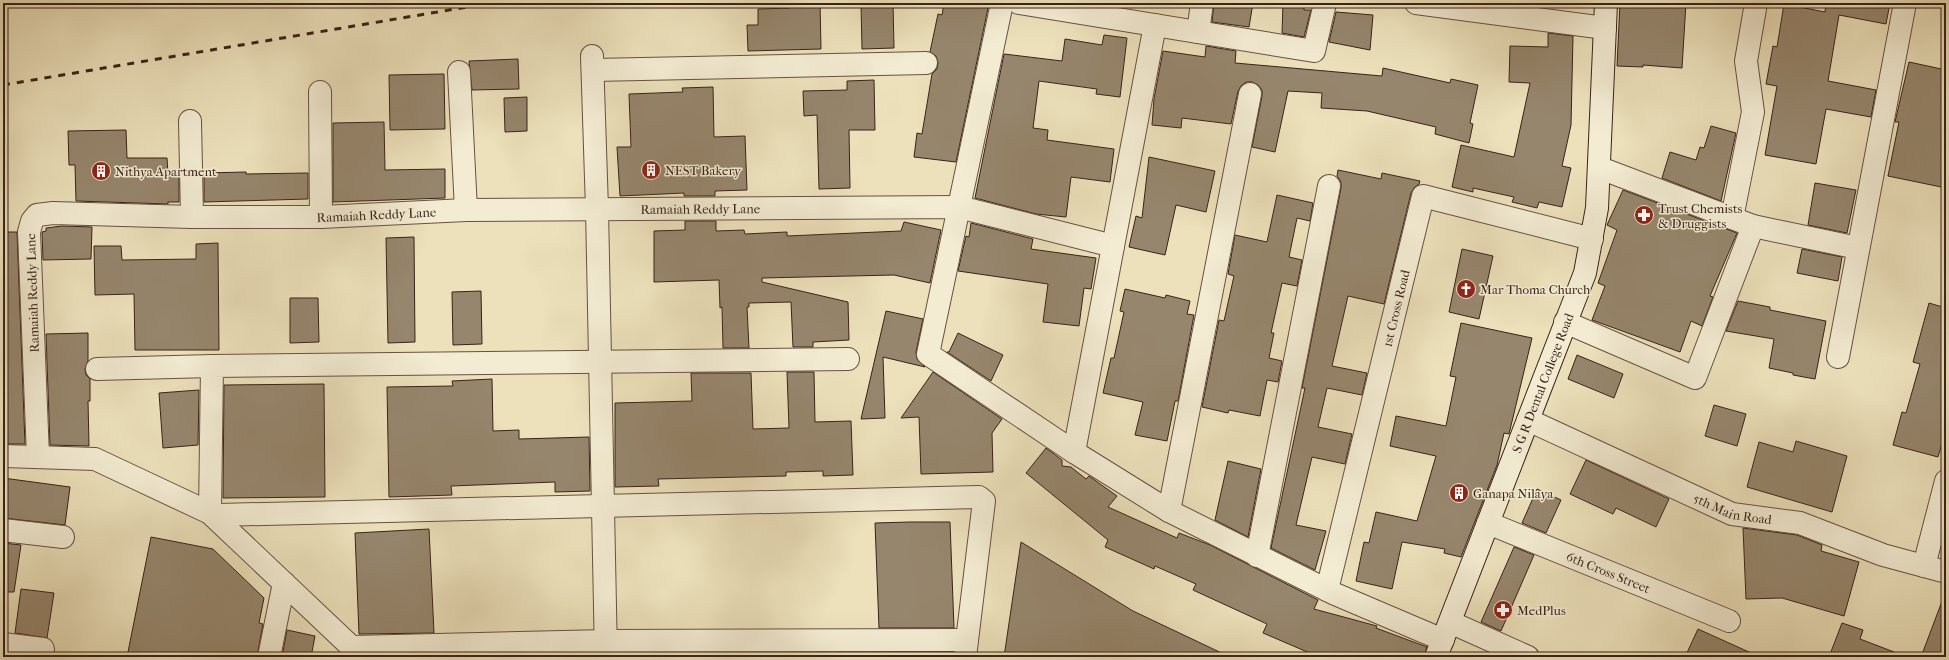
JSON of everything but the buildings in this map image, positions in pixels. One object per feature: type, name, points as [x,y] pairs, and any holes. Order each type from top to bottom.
[{"type":"street","points":[[1002,3],[928,354],[1074,452],[1169,511],[1257,556],[1327,590],[1443,640],[1528,657]]},
{"type":"street","points":[[1019,3],[1314,51],[1325,3]]},
{"type":"street","points":[[1198,32],[1202,3]]},
{"type":"street","points":[[1416,3],[1605,28]]},
{"type":"street","name":"S G R Dental College Road","points":[[1443,640],[1585,273],[1597,208],[1600,168],[1606,3]]},
{"type":"street","points":[[1732,218],[1753,112],[1746,61],[1756,3]]},
{"type":"street","points":[[1838,357],[1905,3]]},
{"type":"street","points":[[1074,452],[1155,25]]},
{"type":"street","points":[[606,649],[601,362],[592,63],[926,63]]},
{"type":"street","points":[[459,72],[466,210]]},
{"type":"street","points":[[320,92],[321,217]]},
{"type":"street","points":[[1169,511],[1250,94]]},
{"type":"street","points":[[190,121],[192,218]]},
{"type":"street","points":[[1600,168],[1753,226],[1858,248]]},
{"type":"street","points":[[1257,556],[1329,186]]},
{"type":"street","name":"1st Cross Road","points":[[1327,590],[1423,196],[1592,239]]},
{"type":"street","name":"Ramaiah Reddy Lane","points":[[38,456],[29,232],[32,221],[37,215],[53,213],[192,218],[321,217],[466,210],[959,207],[1113,246]]},
{"type":"street","points":[[1565,322],[1695,378],[1753,226]]},
{"type":"street","points":[[97,369],[212,366],[848,359]]},
{"type":"street","points":[[3,456],[95,459],[210,513],[218,515],[604,505],[982,498],[984,500],[966,649],[606,649],[357,652],[210,513],[212,366]]},
{"type":"street","name":"5th Main Road","points":[[1528,420],[1732,514],[1800,523],[1883,555],[1946,572]]},
{"type":"street","points":[[1924,566],[1946,481]]},
{"type":"street","name":"6th Cross Street","points":[[1488,523],[1729,622]]},
{"type":"street","points":[[3,530],[62,537]]},
{"type":"street","points":[[270,657],[284,582]]},
{"type":"street","points":[[3,644],[43,649]]},
{"type":"railway","points":[[3,85],[491,3]]},
{"type":"place","name":"NEST Bakery","points":[[651,170]]},
{"type":"place","name":"Nithya Apartment","points":[[101,171]]},
{"type":"place","name":"Trust Chemists & Druggists","points":[[1644,215]]},
{"type":"place","name":"Mar Thoma Church","points":[[1466,289]]},
{"type":"place","name":"Ganapa Nilaya","points":[[1459,493]]},
{"type":"place","name":"MedPlus","points":[[1503,610]]}]
